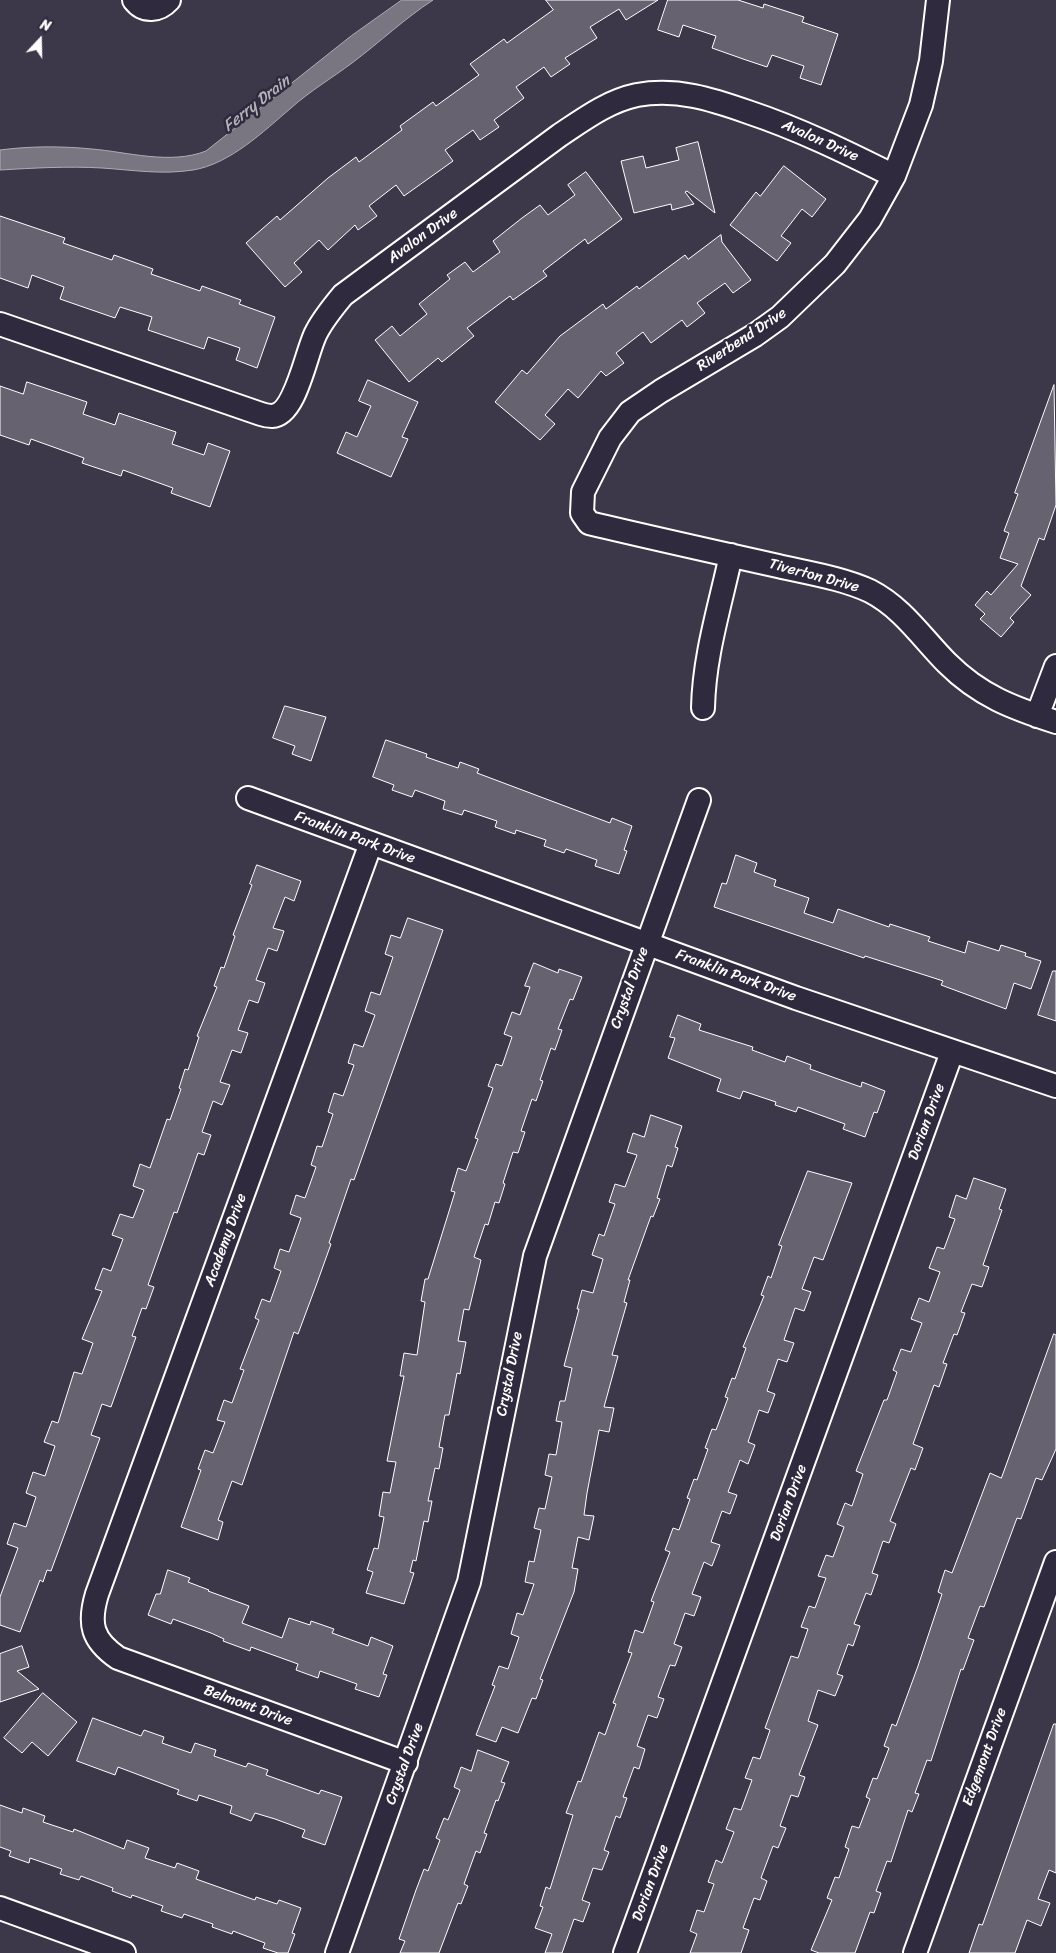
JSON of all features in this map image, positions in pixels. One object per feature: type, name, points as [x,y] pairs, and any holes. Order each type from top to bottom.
[{"type":"street","points":[[134,0],[143,8],[150,9],[163,6],[169,0]]},
{"type":"street","name":"Riverbend Drive","points":[[589,523],[582,513],[583,492],[610,438],[621,422],[642,402],[755,335],[800,300],[853,242],[870,219],[894,176],[916,123],[926,86],[938,0]]},
{"type":"street","name":"Avalon Drive","points":[[0,324],[261,414],[274,416],[283,411],[293,399],[316,333],[330,310],[343,295],[560,135],[593,112],[618,100],[636,95],[673,92],[712,100],[790,126],[894,176]]},
{"type":"street","name":"Tiverton Drive","points":[[589,523],[731,555],[842,582],[870,591],[888,602],[905,616],[946,662],[981,692],[1001,702],[1046,719]]},
{"type":"street","points":[[703,708],[703,688],[711,644],[731,555]]},
{"type":"street","points":[[1046,719],[1056,666]]},
{"type":"street","name":"Franklin Park Drive","points":[[248,798],[371,844],[952,1052],[1056,1086]]},
{"type":"street","name":"Crystal Drive","points":[[337,1953],[469,1582],[535,1256],[699,800]]},
{"type":"street","name":"Academy Drive","points":[[97,1639],[92,1621],[97,1594],[371,844]]},
{"type":"street","name":"Dorian Drive","points":[[625,1953],[952,1052]]},
{"type":"street","name":"Edgemont Drive","points":[[915,1953],[1056,1562]]},
{"type":"street","name":"Belmont Drive","points":[[97,1639],[104,1648],[118,1658],[406,1763]]},
{"type":"street","points":[[0,1908],[124,1953]]},
{"type":"shaded area","name":"Ferry Drain","points":[[402,0],[433,0],[306,96],[246,145],[207,167],[170,172],[76,167],[0,170],[0,150],[34,147],[69,147],[164,157],[192,155],[206,151],[351,36]]},
{"type":"building","points":[[546,0],[658,0],[626,20],[619,9],[590,27],[597,38],[565,58],[570,64],[551,77],[544,67],[516,87],[524,98],[494,120],[499,127],[480,140],[473,130],[445,150],[453,161],[404,196],[396,185],[369,206],[377,216],[358,230],[355,225],[328,250],[319,240],[294,263],[302,272],[285,287],[246,243],[277,216],[280,220],[328,178],[356,157],[359,162],[402,130],[400,126],[433,102],[436,106],[479,75],[470,64],[504,39],[507,43],[553,10]]},
{"type":"building","points":[[668,0],[738,0],[763,8],[764,4],[804,17],[802,22],[838,34],[821,85],[800,78],[804,66],[772,55],[767,67],[712,48],[716,36],[683,25],[679,37],[658,30]]},
{"type":"building","points":[[698,142],[715,213],[687,191],[685,192],[694,204],[672,210],[671,204],[634,213],[621,161],[643,156],[646,168],[679,160],[676,148]]},
{"type":"building","points":[[784,166],[826,199],[812,217],[802,209],[781,236],[791,243],[777,261],[730,225],[756,192],[760,196]]},
{"type":"building","points":[[586,172],[622,219],[588,244],[585,239],[543,271],[547,276],[513,300],[510,296],[467,328],[474,336],[442,362],[438,358],[409,382],[375,340],[392,326],[400,336],[427,314],[419,304],[450,279],[447,275],[465,262],[473,272],[500,252],[493,241],[540,205],[548,215],[575,195],[568,185]]},
{"type":"building","points":[[0,216],[65,238],[63,243],[112,260],[114,255],[153,269],[151,274],[200,291],[202,286],[241,300],[239,304],[275,317],[257,368],[236,360],[240,348],[208,337],[204,349],[148,330],[152,317],[120,307],[115,318],[60,299],[64,287],[32,275],[28,288],[0,278]]},
{"type":"building","points":[[721,235],[722,242],[751,280],[733,293],[725,283],[697,303],[705,313],[687,327],[682,320],[651,343],[643,332],[616,353],[624,363],[606,376],[601,371],[578,398],[568,389],[545,415],[555,424],[540,440],[495,402],[522,370],[527,374],[560,336],[603,304],[606,309],[637,286],[639,289],[685,255],[688,259]]},
{"type":"building","points":[[368,380],[418,402],[402,437],[408,439],[391,477],[337,453],[346,432],[357,437],[371,406],[359,401]]},
{"type":"building","points":[[27,382],[87,402],[83,414],[115,425],[119,413],[176,432],[172,444],[204,455],[208,443],[230,451],[210,507],[171,493],[173,488],[123,470],[121,476],[82,463],[84,458],[31,439],[29,445],[0,435],[0,386],[23,394]]},
{"type":"building","points":[[1054,385],[1056,505],[1044,540],[1039,538],[1021,586],[1031,595],[1010,618],[1014,622],[1001,637],[980,619],[985,614],[975,605],[987,591],[991,595],[1018,564],[1000,558],[1009,533],[1004,531],[1018,494],[1015,493]]},
{"type":"building","points":[[285,706],[326,717],[311,761],[292,754],[295,746],[273,738]]},
{"type":"building","points":[[386,740],[427,754],[426,757],[458,768],[460,762],[479,769],[477,773],[610,823],[612,818],[632,826],[624,850],[627,851],[619,874],[595,866],[597,860],[566,849],[564,853],[544,846],[546,840],[516,830],[515,834],[495,827],[497,821],[464,810],[462,815],[443,809],[445,801],[415,790],[412,797],[392,790],[394,785],[373,777]]},
{"type":"building","points":[[736,855],[757,863],[754,872],[776,880],[774,886],[809,898],[804,913],[833,923],[838,909],[889,927],[890,924],[930,937],[928,941],[965,953],[968,941],[999,951],[1001,945],[1026,953],[1025,956],[1041,961],[1031,989],[1014,983],[1006,1009],[941,985],[943,981],[865,956],[864,958],[714,907],[722,883],[726,884]]},
{"type":"building","points":[[257,865],[301,881],[294,901],[285,897],[273,928],[284,931],[277,951],[268,948],[256,980],[265,983],[258,1003],[249,1000],[238,1030],[248,1033],[241,1053],[232,1050],[220,1082],[230,1085],[222,1105],[213,1101],[202,1132],[211,1135],[204,1155],[198,1153],[177,1213],[174,1212],[148,1285],[154,1287],[146,1309],[142,1308],[132,1336],[136,1337],[111,1407],[102,1404],[91,1435],[100,1438],[51,1571],[47,1570],[43,1582],[40,1580],[20,1632],[0,1625],[0,1597],[18,1548],[7,1544],[14,1523],[26,1527],[36,1497],[26,1493],[33,1472],[45,1476],[55,1446],[44,1442],[52,1421],[58,1423],[74,1372],[82,1374],[93,1343],[82,1339],[102,1291],[95,1289],[103,1268],[111,1271],[123,1239],[112,1235],[120,1214],[133,1218],[144,1190],[133,1186],[140,1164],[150,1168],[167,1119],[170,1120],[181,1089],[179,1088],[185,1069],[188,1070],[199,1037],[197,1036],[217,987],[214,986],[221,967],[224,968]]},
{"type":"building","points":[[408,918],[443,930],[354,1180],[351,1179],[317,1283],[298,1334],[294,1332],[242,1485],[232,1481],[218,1520],[223,1522],[218,1540],[181,1527],[201,1470],[198,1469],[205,1450],[213,1453],[225,1422],[217,1420],[224,1400],[232,1403],[244,1370],[240,1369],[259,1320],[255,1318],[262,1299],[270,1302],[281,1271],[274,1268],[280,1249],[289,1252],[301,1218],[290,1214],[296,1195],[305,1198],[316,1167],[311,1165],[317,1146],[322,1147],[333,1114],[328,1112],[334,1093],[343,1096],[354,1065],[348,1063],[354,1044],[363,1047],[375,1015],[365,1011],[371,992],[380,995],[393,957],[385,954],[391,935],[400,938]]},
{"type":"building","points":[[534,963],[558,973],[559,969],[582,977],[573,1000],[570,999],[558,1029],[562,1030],[555,1050],[551,1048],[540,1080],[543,1081],[536,1101],[532,1099],[521,1131],[525,1132],[518,1153],[513,1152],[499,1203],[495,1202],[488,1225],[485,1224],[474,1257],[481,1260],[469,1310],[464,1309],[458,1341],[466,1342],[460,1374],[457,1373],[449,1415],[445,1415],[439,1447],[443,1448],[439,1469],[435,1468],[428,1501],[432,1501],[428,1522],[424,1521],[416,1561],[413,1560],[410,1572],[414,1573],[404,1604],[366,1593],[373,1572],[367,1570],[374,1548],[378,1549],[384,1517],[379,1516],[383,1492],[390,1493],[396,1462],[387,1461],[404,1376],[400,1376],[404,1353],[417,1355],[425,1302],[421,1301],[425,1279],[428,1279],[455,1192],[451,1191],[458,1168],[466,1171],[478,1139],[475,1138],[493,1088],[488,1086],[496,1064],[502,1066],[512,1037],[504,1034],[512,1012],[520,1015],[530,987],[525,986]]},
{"type":"building","points":[[1053,971],[1056,971],[1056,1021],[1038,1015]]},
{"type":"building","points":[[678,1015],[701,1024],[699,1030],[753,1047],[752,1050],[785,1062],[787,1056],[811,1065],[810,1069],[838,1079],[861,1087],[862,1082],[885,1091],[877,1113],[874,1112],[865,1137],[843,1129],[845,1124],[798,1107],[796,1112],[775,1105],[776,1102],[743,1091],[740,1099],[717,1091],[721,1079],[668,1058],[675,1038],[670,1037]]},
{"type":"building","points":[[651,1115],[682,1126],[675,1147],[678,1148],[672,1167],[667,1165],[657,1198],[660,1199],[653,1217],[651,1216],[628,1280],[630,1280],[624,1302],[627,1303],[612,1355],[618,1356],[604,1407],[614,1408],[609,1432],[599,1430],[587,1493],[584,1515],[594,1516],[589,1540],[578,1537],[572,1568],[578,1569],[574,1592],[540,1679],[543,1680],[536,1699],[532,1698],[518,1733],[502,1727],[496,1742],[476,1735],[495,1686],[492,1685],[499,1666],[508,1669],[519,1637],[511,1634],[517,1613],[523,1615],[534,1584],[525,1582],[529,1561],[534,1562],[541,1530],[534,1528],[539,1508],[545,1509],[552,1477],[545,1475],[549,1454],[556,1455],[562,1422],[556,1421],[560,1401],[565,1401],[572,1368],[564,1366],[579,1309],[577,1309],[582,1290],[593,1293],[603,1259],[592,1255],[599,1234],[604,1236],[615,1204],[609,1202],[615,1184],[625,1187],[637,1155],[627,1152],[633,1133],[644,1137]]},
{"type":"building","points":[[808,1171],[852,1183],[823,1260],[814,1257],[802,1289],[811,1292],[804,1311],[795,1308],[784,1340],[794,1343],[787,1362],[778,1359],[767,1391],[775,1394],[768,1413],[759,1410],[748,1442],[755,1445],[748,1464],[740,1460],[728,1492],[737,1495],[730,1514],[722,1511],[711,1542],[720,1545],[712,1566],[704,1562],[692,1594],[701,1597],[694,1616],[685,1613],[674,1644],[682,1647],[675,1666],[670,1665],[658,1697],[664,1699],[657,1718],[648,1715],[637,1746],[645,1749],[639,1769],[634,1767],[623,1797],[627,1798],[620,1818],[616,1816],[604,1850],[609,1852],[602,1870],[593,1868],[582,1900],[590,1903],[583,1922],[574,1919],[562,1953],[545,1953],[552,1934],[535,1928],[543,1907],[540,1906],[546,1887],[550,1889],[573,1815],[566,1813],[578,1781],[581,1782],[599,1732],[605,1735],[616,1704],[613,1703],[632,1653],[628,1652],[635,1630],[643,1633],[654,1602],[651,1601],[670,1552],[665,1550],[673,1528],[679,1530],[690,1499],[687,1498],[694,1479],[697,1480],[708,1449],[705,1448],[712,1429],[716,1430],[728,1398],[725,1397],[732,1378],[735,1379],[746,1348],[743,1347],[764,1296],[761,1295],[768,1276],[771,1278],[782,1246],[779,1245]]},
{"type":"building","points":[[974,1178],[1006,1189],[999,1209],[1002,1210],[983,1265],[989,1267],[982,1287],[972,1284],[961,1312],[965,1313],[957,1335],[954,1334],[943,1363],[947,1364],[939,1387],[934,1385],[913,1444],[923,1448],[915,1470],[911,1468],[890,1521],[896,1524],[889,1543],[883,1541],[872,1573],[878,1575],[871,1595],[866,1593],[854,1624],[860,1626],[853,1646],[848,1644],[837,1674],[843,1676],[835,1696],[818,1690],[808,1721],[818,1725],[799,1775],[805,1777],[798,1797],[791,1795],[780,1826],[786,1828],[778,1848],[773,1846],[761,1878],[767,1881],[760,1900],[754,1898],[743,1928],[749,1930],[741,1953],[690,1953],[697,1934],[690,1931],[697,1910],[704,1912],[714,1884],[708,1882],[716,1860],[722,1863],[734,1832],[726,1829],[734,1808],[741,1810],[752,1780],[745,1778],[753,1757],[760,1759],[770,1730],[765,1728],[791,1656],[798,1658],[808,1629],[801,1627],[809,1606],[815,1608],[826,1578],[818,1576],[826,1555],[833,1557],[844,1527],[837,1524],[845,1503],[852,1506],[863,1474],[856,1471],[884,1400],[887,1400],[897,1372],[893,1370],[901,1349],[911,1352],[922,1323],[911,1319],[919,1298],[929,1302],[940,1272],[929,1268],[937,1247],[944,1249],[955,1219],[949,1217],[956,1195],[966,1199]]},
{"type":"building","points":[[1054,1334],[1056,1335],[1056,1449],[1042,1480],[1036,1478],[1021,1519],[1017,1518],[984,1607],[980,1606],[968,1638],[974,1640],[963,1670],[961,1669],[931,1761],[927,1760],[915,1793],[919,1794],[912,1812],[908,1810],[891,1862],[887,1861],[876,1891],[881,1893],[874,1913],[870,1912],[855,1953],[819,1953],[811,1950],[832,1900],[827,1898],[835,1877],[839,1878],[849,1849],[845,1847],[852,1826],[859,1828],[870,1799],[866,1797],[873,1778],[877,1779],[889,1748],[884,1746],[892,1724],[896,1726],[918,1666],[942,1594],[938,1592],[945,1570],[952,1573],[990,1473],[1001,1478]]},
{"type":"building","points":[[168,1570],[190,1578],[188,1582],[208,1591],[249,1606],[242,1623],[282,1638],[289,1618],[310,1625],[311,1621],[334,1629],[332,1633],[368,1646],[371,1637],[393,1646],[383,1674],[387,1675],[379,1697],[355,1689],[357,1684],[320,1671],[318,1678],[296,1670],[298,1664],[251,1647],[250,1651],[223,1641],[224,1639],[211,1633],[173,1619],[171,1624],[148,1615],[156,1594],[160,1594]]},
{"type":"building","points":[[22,1646],[29,1667],[17,1671],[39,1689],[0,1702],[0,1654]]},
{"type":"building","points":[[43,1693],[77,1722],[48,1756],[32,1742],[22,1753],[4,1738]]},
{"type":"building","points":[[93,1718],[141,1736],[144,1730],[164,1737],[162,1743],[191,1753],[195,1743],[216,1750],[214,1756],[246,1767],[248,1763],[268,1770],[266,1775],[319,1794],[321,1790],[342,1797],[325,1845],[302,1837],[305,1830],[275,1819],[255,1813],[251,1821],[230,1813],[232,1806],[199,1795],[197,1801],[177,1794],[179,1790],[118,1767],[115,1775],[77,1761]]},
{"type":"building","points":[[1054,1724],[1056,1724],[1056,1873],[1049,1870],[1038,1899],[1050,1903],[1041,1926],[1027,1920],[1015,1953],[969,1953],[979,1924],[982,1925]]},
{"type":"building","points":[[478,1750],[509,1762],[501,1782],[505,1783],[498,1801],[496,1800],[484,1833],[487,1834],[480,1853],[476,1851],[464,1884],[468,1886],[461,1904],[458,1903],[439,1953],[400,1953],[405,1941],[399,1939],[416,1890],[424,1869],[428,1871],[440,1840],[436,1838],[444,1818],[448,1820],[460,1790],[454,1787],[461,1767],[471,1771]]},
{"type":"building","points":[[0,1805],[22,1813],[23,1808],[45,1816],[43,1822],[73,1832],[74,1829],[124,1849],[127,1840],[149,1848],[145,1858],[175,1868],[177,1863],[199,1871],[196,1879],[255,1900],[256,1897],[277,1904],[279,1900],[301,1908],[292,1933],[295,1934],[288,1953],[278,1953],[263,1948],[265,1943],[233,1931],[232,1934],[212,1927],[213,1924],[184,1914],[182,1918],[161,1911],[163,1906],[132,1895],[131,1898],[112,1891],[113,1888],[81,1876],[79,1880],[60,1874],[62,1869],[30,1858],[29,1863],[9,1856],[11,1851],[0,1847]]}]
